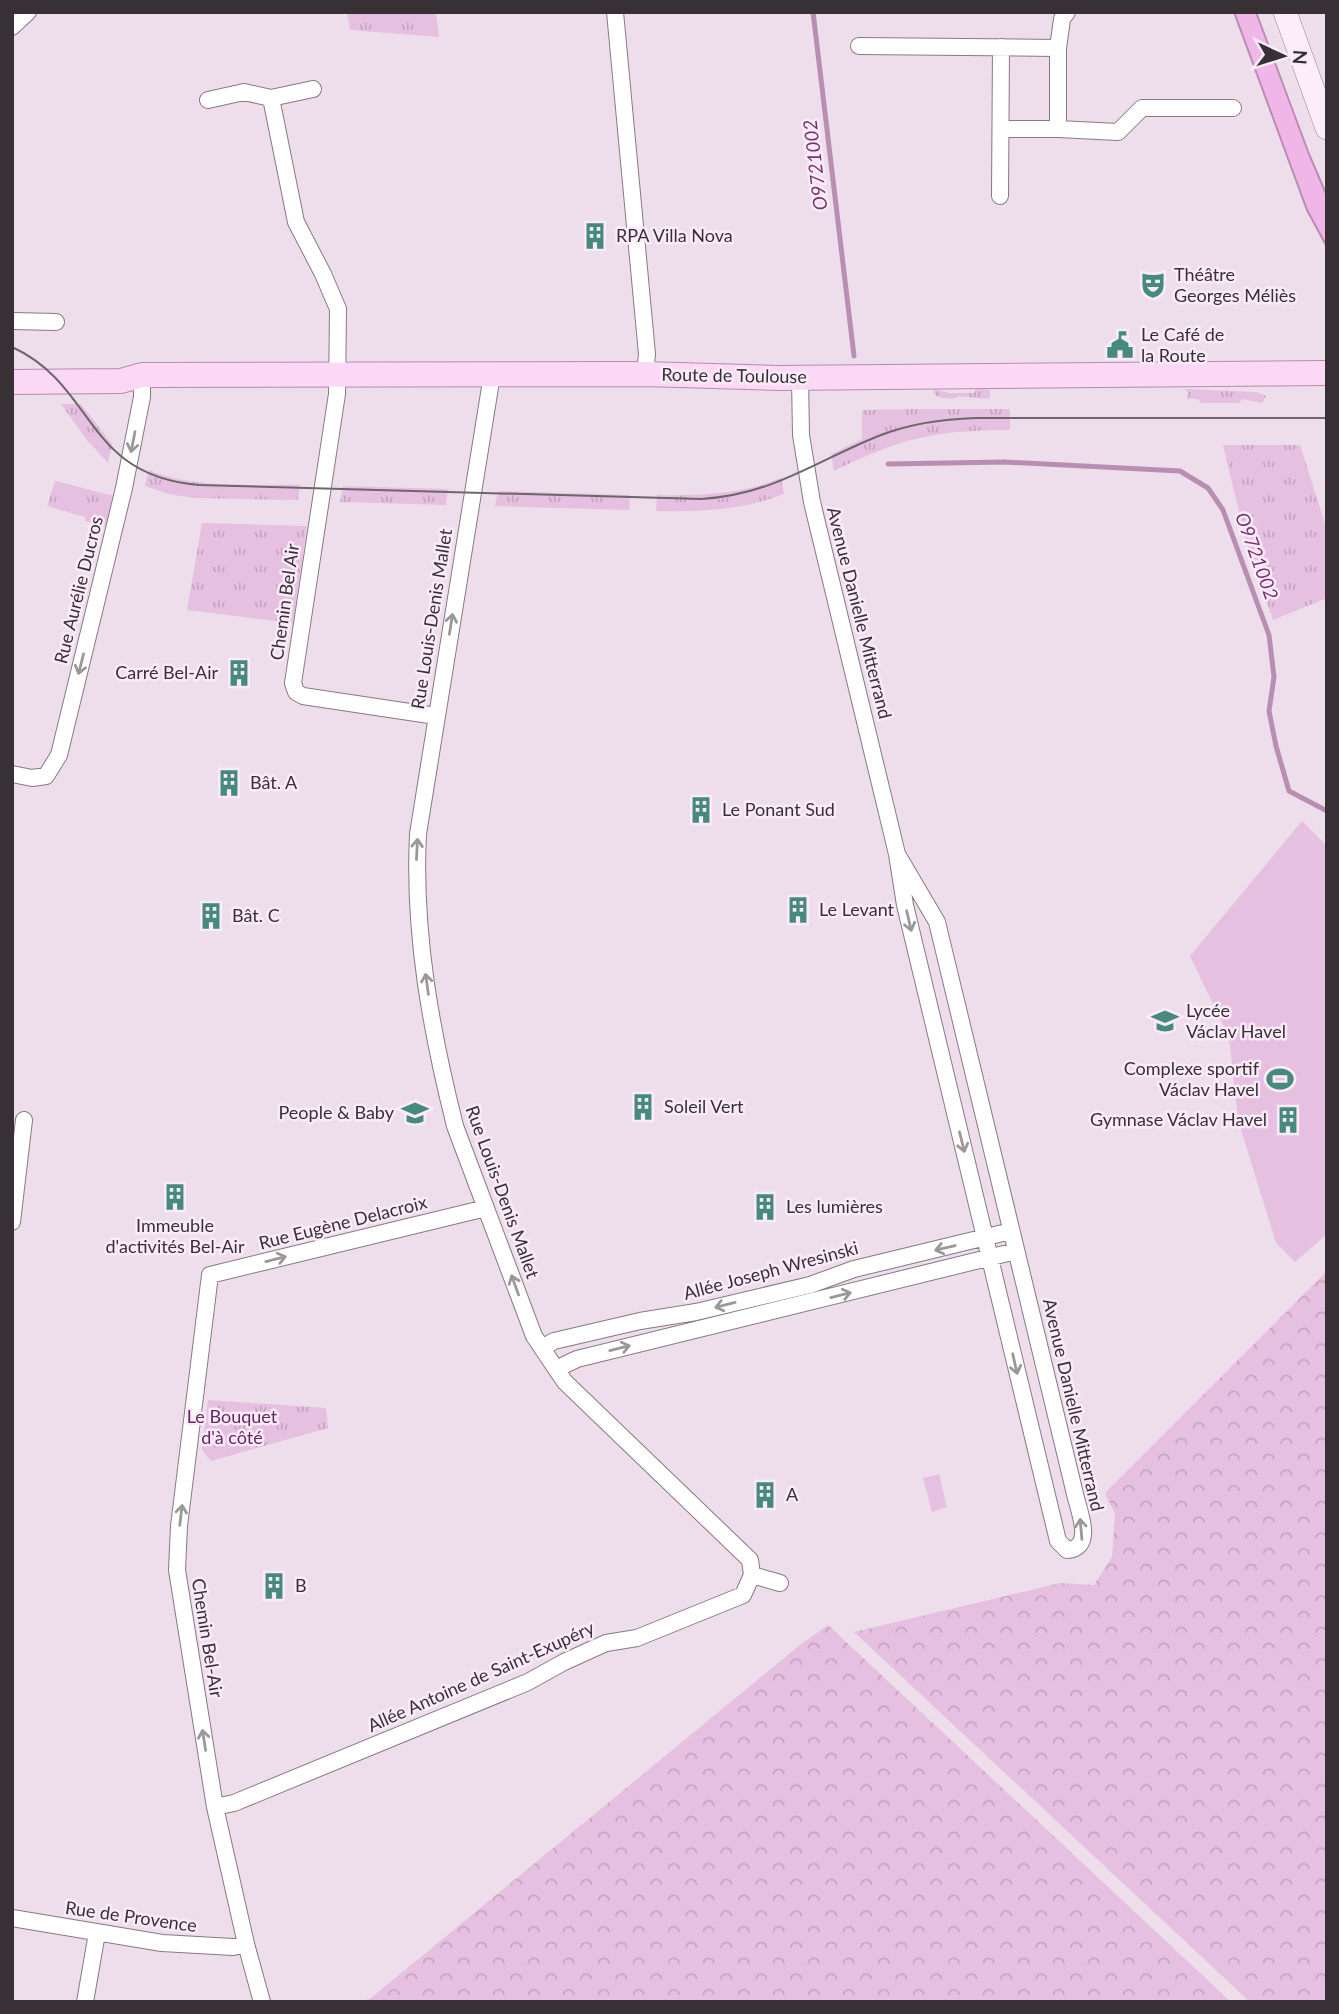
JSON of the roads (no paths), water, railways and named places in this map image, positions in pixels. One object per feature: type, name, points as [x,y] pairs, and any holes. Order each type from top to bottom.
[{"type":"main road","name":"Route de Toulouse","points":[[12,367],[120,368],[142,375]]},
{"type":"main road","name":"Route de Toulouse","points":[[12,382],[121,381],[142,375],[645,374],[800,378],[1327,373]]},
{"type":"street","points":[[12,27],[28,12]]},
{"type":"street","points":[[615,12],[647,354],[645,374]]},
{"type":"street","points":[[1058,129],[1058,48],[1062,19],[1067,12]]},
{"type":"street","points":[[1284,12],[1327,128]]},
{"type":"street","points":[[859,46],[1058,48]]},
{"type":"street","points":[[1000,195],[1001,47]]},
{"type":"street","points":[[208,100],[244,92],[271,98],[313,89]]},
{"type":"street","name":"Chemin Bel Air","points":[[271,98],[296,222],[338,309],[337,394],[293,683],[296,692],[303,696],[436,716]]},
{"type":"street","points":[[1001,129],[1118,132],[1142,108],[1233,108]]},
{"type":"street","points":[[12,321],[56,322]]},
{"type":"street","name":"Rue Aurélie Ducros","points":[[12,774],[32,778],[46,776],[59,755],[124,488],[142,397],[142,375]]},
{"type":"street","name":"Rue Louis-Denis Mallet","points":[[492,375],[418,834],[416,880],[420,940],[433,1028],[452,1116],[534,1336],[565,1382],[750,1560],[752,1575]]},
{"type":"street","name":"Avenue Danielle Mitterrand","points":[[800,378],[802,435],[812,502],[897,854],[905,905],[1058,1541],[1067,1550],[1074,1550],[1084,1535],[937,922],[897,854]]},
{"type":"street","points":[[12,1222],[24,1120]]},
{"type":"street","name":"Rue Eugène Delacroix","points":[[210,1275],[486,1208]]},
{"type":"street","name":"Allée Joseph Wresinski","points":[[542,1348],[554,1341],[640,1321],[709,1309],[810,1284],[854,1269],[1011,1231]]},
{"type":"street","points":[[556,1369],[569,1361],[1016,1251]]},
{"type":"street","name":"Chemin Bel-Air","points":[[210,1275],[179,1526],[177,1570],[215,1807],[262,2002]]},
{"type":"street","points":[[752,1575],[780,1583]]},
{"type":"street","name":"Allée Antoine de Saint-Exupéry","points":[[215,1807],[234,1803],[528,1682],[606,1643],[637,1638],[743,1595],[752,1575]]},
{"type":"street","name":"Rue de Provence","points":[[12,1919],[162,1943],[233,1947],[246,1944]]},
{"type":"street","points":[[85,2002],[97,1934]]},
{"type":"waterway","name":"O9721002","points":[[813,12],[854,356]]},
{"type":"waterway","name":"O9721002","points":[[888,464],[1004,462],[1180,471],[1208,488],[1223,510],[1269,635],[1274,677],[1269,711],[1289,791],[1327,811]]},
{"type":"tram line","points":[[12,347],[40,364],[61,384],[111,447],[133,465],[161,478],[199,485],[701,499],[727,496],[773,484],[881,435],[904,427],[940,421],[976,418],[1327,418]]},
{"type":"place","name":"RPA Villa Nova","points":[[595,236]]},
{"type":"place","name":"Théâtre Georges Méliès","points":[[1153,285]]},
{"type":"place","name":"Le Café de la Route","points":[[1120,345]]},
{"type":"place","name":"Carré Bel-Air","points":[[239,673]]},
{"type":"place","name":"Bât. A","points":[[229,783]]},
{"type":"place","name":"Le Ponant Sud","points":[[701,810]]},
{"type":"place","name":"Le Levant","points":[[798,910]]},
{"type":"place","name":"Bât. C","points":[[211,916]]},
{"type":"place","name":"Lycée Václav Havel","points":[[1165,1021]]},
{"type":"place","name":"Complexe sportif Václav Havel","points":[[1280,1079]]},
{"type":"place","name":"Soleil Vert","points":[[643,1107]]},
{"type":"place","name":"People & Baby","points":[[415,1113]]},
{"type":"place","name":"Gymnase Václav Havel","points":[[1288,1120]]},
{"type":"place","name":"Immeuble d'activités Bel-Air","points":[[175,1197]]},
{"type":"place","name":"Les lumières","points":[[765,1207]]},
{"type":"place","name":"A","points":[[765,1495]]},
{"type":"place","name":"B","points":[[274,1586]]},
{"type":"park label","name":"Le Bouquet d'à côté","points":[[232,1427]]}]
